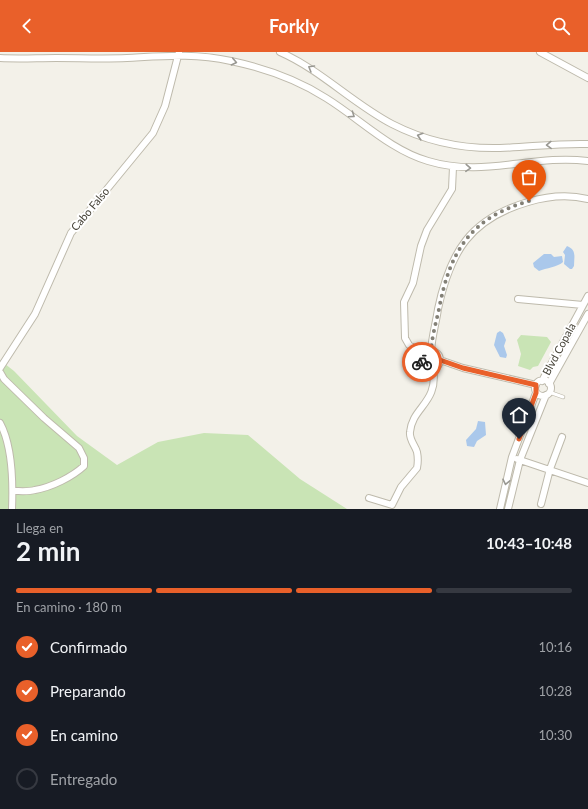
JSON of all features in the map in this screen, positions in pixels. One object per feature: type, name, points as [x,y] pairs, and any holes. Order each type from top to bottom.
[{"type":"street","points":[[280,52],[316,70],[375,114],[414,134],[434,140],[479,148],[588,144]]},
{"type":"street","points":[[540,52],[588,78]]},
{"type":"street","points":[[0,58],[94,59],[178,53],[219,59],[255,67],[276,74],[326,98],[400,149],[427,161],[453,167],[480,168],[541,160],[588,161]]},
{"type":"street","name":"Cabo Falso","points":[[0,368],[38,308],[71,232],[153,133],[165,106],[178,53]]},
{"type":"street","points":[[424,354],[408,344],[404,338],[404,302],[413,282],[421,246],[427,230],[452,189],[453,167]]},
{"type":"street","points":[[431,351],[432,333],[448,271],[458,250],[472,232],[495,216],[526,202],[561,196],[588,199]]},
{"type":"street","name":"Blvd Copala","points":[[500,509],[512,458],[536,393],[536,385],[542,381],[588,296]]},
{"type":"street","points":[[518,299],[583,305]]},
{"type":"street","name":"Blvd Copala","points":[[508,509],[520,460],[548,394],[549,384],[585,326],[588,314]]},
{"type":"street","points":[[575,319],[585,326]]},
{"type":"street","points":[[431,351],[424,354],[422,359],[423,364],[428,368],[433,368],[438,365],[440,360]]},
{"type":"street","points":[[431,351],[438,355],[440,360],[463,368],[536,385]]},
{"type":"street","points":[[369,498],[392,505],[401,487],[417,468],[417,452],[410,439],[410,433],[412,423],[434,387],[433,368]]},
{"type":"street","points":[[0,372],[4,378],[39,413],[79,448],[84,458],[84,466],[60,481],[36,490],[13,492]]},
{"type":"street","name":"Blvd Copala","points":[[542,381],[549,384]]},
{"type":"street","points":[[536,393],[540,396],[548,394]]},
{"type":"street","points":[[0,423],[4,431],[13,492],[12,509]]},
{"type":"street","points":[[541,504],[550,469],[562,437]]},
{"type":"street","points":[[512,458],[550,469],[588,483]]},
{"type":"lane","points":[[548,394],[563,397]]},
{"type":"green space","points":[[521,335],[547,337],[551,342],[538,366],[533,367],[530,370],[518,366],[521,354],[517,340]]},
{"type":"green space","points":[[0,360],[14,371],[77,436],[117,465],[158,442],[204,433],[248,435],[300,479],[347,509],[0,509]]},
{"type":"water","points":[[567,246],[574,252],[574,266],[572,269],[564,264],[565,255],[563,252]]},
{"type":"water","points":[[544,254],[551,254],[554,257],[562,256],[563,262],[539,271],[534,267],[533,263]]},
{"type":"water","points":[[500,331],[503,333],[506,340],[504,346],[507,355],[506,358],[500,357],[494,345],[497,333]]},
{"type":"water","points":[[478,421],[485,422],[486,435],[477,441],[474,447],[467,446],[466,440],[476,429]]},
{"type":"way so far","points":[[422,362],[422,356],[426,352],[431,351],[432,333],[443,285],[458,250],[472,232],[480,226],[495,216],[529,201]]},
{"type":"route","points":[[422,362],[428,368],[433,368],[438,365],[440,360],[463,368],[536,385],[536,393],[519,439]]}]
